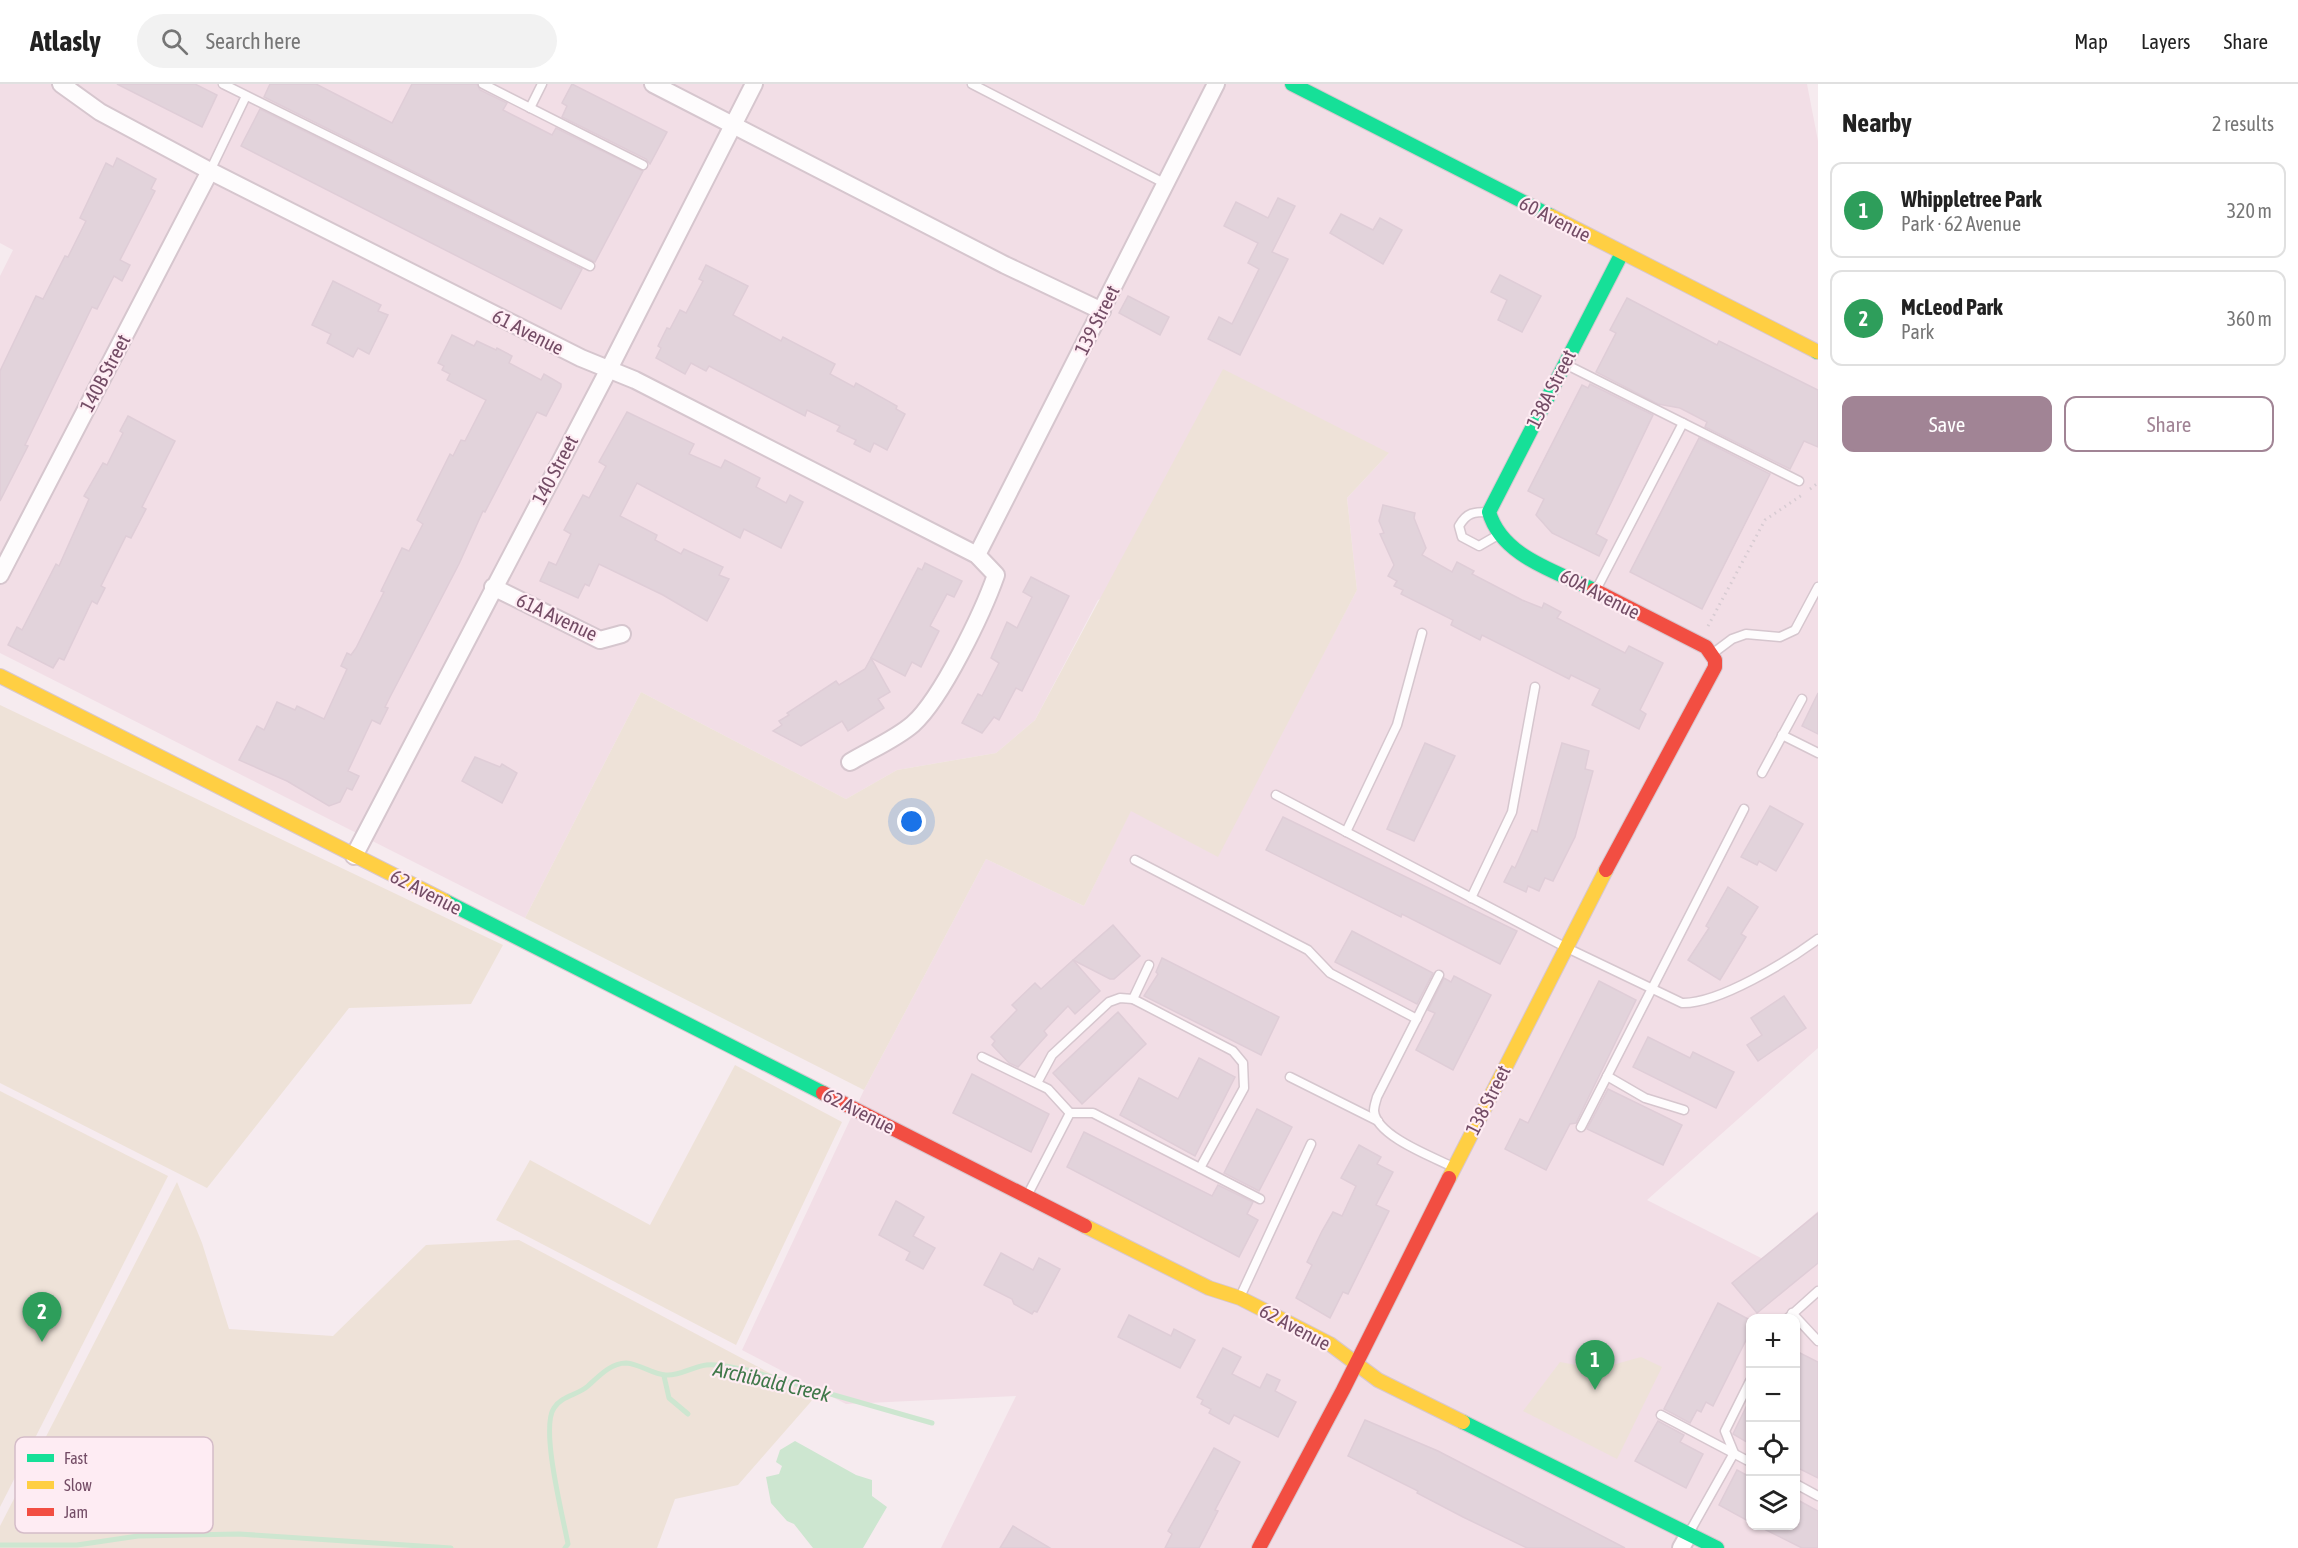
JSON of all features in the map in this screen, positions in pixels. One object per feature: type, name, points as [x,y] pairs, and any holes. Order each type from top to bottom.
[{"type":"street","name":"61 Avenue","points":[[61,84],[100,112],[210,171],[570,353],[635,380],[977,555],[996,575],[988,596],[933,702],[912,724],[850,762]]},
{"type":"street","points":[[653,84],[1005,265],[1102,311]]},
{"type":"street","name":"140 Street","points":[[354,856],[609,369],[754,84]]},
{"type":"street","name":"139 Street","points":[[977,555],[1216,84]]},
{"type":"street","name":"60 Avenue","points":[[1292,84],[1818,352]]},
{"type":"street","name":"140B Street","points":[[0,575],[210,171]]},
{"type":"street","name":"138A Street","points":[[1489,512],[1622,253]]},
{"type":"street","points":[[1489,512],[1495,531]]},
{"type":"street","name":"60A Avenue","points":[[1495,531],[1516,551],[1706,647],[1712,654]]},
{"type":"street","name":"61A Avenue","points":[[493,587],[600,640],[622,634]]},
{"type":"street","name":"138 Street","points":[[1259,1548],[1356,1364],[1565,947],[1715,667],[1712,654]]},
{"type":"street","name":"62 Avenue","points":[[0,676],[1209,1288],[1240,1298],[1330,1344],[1378,1380],[1685,1541],[1717,1548]]},
{"type":"lane","points":[[223,84],[590,266]]},
{"type":"lane","points":[[483,84],[643,165]]},
{"type":"lane","points":[[530,108],[542,84]]},
{"type":"lane","points":[[972,84],[1164,183]]},
{"type":"lane","points":[[210,171],[246,96]]},
{"type":"lane","points":[[1564,364],[1799,481]]},
{"type":"lane","points":[[1595,591],[1683,423]]},
{"type":"lane","points":[[1489,512],[1474,512],[1464,517],[1459,526],[1462,537],[1479,546],[1495,531]]},
{"type":"lane","points":[[1712,654],[1732,639],[1746,634],[1780,637],[1795,630],[1815,601],[1818,587]]},
{"type":"lane","points":[[1346,832],[1397,725],[1422,633]]},
{"type":"lane","points":[[1471,898],[1512,812],[1535,687]]},
{"type":"lane","points":[[1762,773],[1802,699]]},
{"type":"lane","points":[[1782,735],[1818,753]]},
{"type":"lane","points":[[1276,795],[1565,947],[1651,990],[1683,1003],[1694,1003],[1752,980],[1788,961],[1818,939]]},
{"type":"lane","points":[[1581,1127],[1744,809]]},
{"type":"lane","points":[[1135,860],[1308,950],[1330,973],[1417,1019]]},
{"type":"lane","points":[[1133,999],[1149,965]]},
{"type":"lane","points":[[1378,1122],[1374,1110],[1377,1096],[1440,975]]},
{"type":"lane","points":[[1037,1083],[1052,1055],[1109,1002],[1120,998],[1133,999],[1233,1051],[1243,1063],[1244,1088],[1200,1168]]},
{"type":"lane","points":[[982,1058],[1048,1089],[1070,1113],[1093,1113],[1260,1199]]},
{"type":"lane","points":[[1607,1076],[1645,1098],[1684,1110]]},
{"type":"lane","points":[[1290,1077],[1378,1122],[1386,1131],[1453,1168]]},
{"type":"lane","points":[[1027,1196],[1070,1113]]},
{"type":"lane","points":[[1240,1298],[1311,1144]]},
{"type":"lane","points":[[1792,1314],[1818,1291]]},
{"type":"lane","points":[[1800,1325],[1818,1341]]},
{"type":"lane","points":[[1734,1453],[1725,1431],[1746,1389]]},
{"type":"lane","points":[[1661,1415],[1746,1460]]},
{"type":"lane","points":[[1685,1541],[1734,1453]]},
{"type":"lane","points":[[1800,1486],[1818,1496]]},
{"type":"path","points":[[1706,631],[1765,520],[1818,483]]},
{"type":"shaded area","points":[[0,84],[1807,84],[1818,141],[1818,1048],[1647,1200],[1763,1259],[1818,1211],[1818,1548],[941,1548],[1016,1396],[846,1404],[742,1350],[864,1090],[986,859],[1084,906],[1131,810],[1217,856],[1357,590],[1347,498],[1389,453],[1098,600],[1035,720],[996,753],[897,770],[846,799],[641,692],[525,918],[0,653],[0,276],[13,250],[0,243]]},
{"type":"shaded area","points":[[1223,369],[1389,453],[1347,498],[1357,590],[1218,857],[1131,811],[1084,906],[986,859],[864,1090],[525,918],[641,692],[846,799],[897,770],[996,753],[1035,720]]},
{"type":"shaded area","points":[[0,705],[503,945],[471,1004],[349,1008],[207,1188],[0,1083]]},
{"type":"shaded area","points":[[735,1065],[842,1122],[736,1345],[496,1220],[530,1160],[650,1225]]},
{"type":"shaded area","points":[[0,1091],[168,1176],[36,1437],[15,1437],[15,1477],[0,1507]]},
{"type":"shaded area","points":[[177,1182],[202,1243],[229,1329],[333,1336],[426,1245],[519,1240],[815,1397],[738,1485],[675,1499],[657,1548],[0,1548],[0,1526],[15,1497],[15,1533],[213,1533],[213,1437],[46,1437]]},
{"type":"shaded area","points":[[1641,1357],[1662,1367],[1617,1459],[1523,1411],[1560,1362],[1598,1369]]},
{"type":"shaded area","points":[[795,1441],[856,1475],[872,1480],[872,1496],[887,1507],[863,1548],[813,1548],[794,1524],[787,1521],[771,1503],[766,1477],[779,1474],[782,1466],[776,1462],[780,1450]]},
{"type":"building","points":[[117,84],[195,84],[217,95],[202,127]]},
{"type":"building","points":[[270,84],[316,84],[392,123],[412,84],[477,84],[480,90],[507,103],[503,110],[552,135],[556,128],[643,171],[595,262],[264,97]]},
{"type":"building","points":[[572,84],[667,132],[650,164],[646,159],[562,117],[567,106],[562,103]]},
{"type":"building","points":[[260,109],[582,269],[561,309],[241,146]]},
{"type":"building","points":[[117,158],[156,179],[151,189],[155,191],[120,260],[130,265],[122,281],[114,276],[97,309],[92,307],[0,501],[0,371],[36,296],[43,299],[65,256],[68,257],[86,221],[80,218],[106,163],[113,167]]},
{"type":"building","points":[[1278,198],[1295,206],[1272,252],[1288,259],[1240,355],[1208,339],[1219,317],[1232,324],[1259,269],[1248,263],[1258,243],[1224,226],[1236,202],[1268,218]]},
{"type":"building","points":[[1341,214],[1373,230],[1380,218],[1402,230],[1383,264],[1330,233]]},
{"type":"building","points":[[706,265],[748,286],[733,315],[781,341],[783,337],[835,364],[830,374],[854,387],[856,383],[897,406],[896,409],[905,414],[887,450],[874,443],[870,452],[854,444],[856,440],[837,431],[840,426],[807,410],[805,416],[709,366],[706,371],[691,363],[685,374],[656,358],[661,348],[658,346],[667,328],[670,329],[680,310],[686,313],[703,281],[699,279]]},
{"type":"building","points":[[1500,275],[1541,296],[1522,332],[1498,320],[1507,300],[1491,292]]},
{"type":"building","points":[[333,281],[381,305],[378,311],[388,315],[369,354],[358,348],[353,357],[327,343],[331,334],[312,325]]},
{"type":"building","points":[[1128,296],[1169,317],[1160,335],[1119,313]]},
{"type":"building","points":[[1627,298],[1717,345],[1719,341],[1818,390],[1818,447],[1804,441],[1790,469],[1705,427],[1707,422],[1680,408],[1658,404],[1596,372],[1616,333],[1610,330]]},
{"type":"building","points":[[452,335],[474,346],[477,341],[496,350],[497,348],[512,356],[509,363],[541,380],[544,374],[561,384],[561,387],[546,416],[537,412],[485,512],[483,511],[459,564],[385,707],[388,708],[380,724],[372,720],[348,771],[359,776],[352,790],[347,788],[340,802],[329,806],[287,781],[239,760],[257,726],[264,730],[277,702],[295,710],[297,706],[324,719],[347,669],[341,666],[347,653],[351,655],[356,648],[384,592],[381,591],[402,548],[409,551],[423,524],[417,520],[450,454],[453,456],[461,440],[465,441],[486,400],[447,380],[450,374],[442,370],[444,366],[438,363]]},
{"type":"building","points":[[1590,384],[1653,415],[1596,534],[1607,540],[1599,556],[1552,533],[1536,515],[1544,499],[1528,491],[1582,385],[1588,388]]},
{"type":"building","points":[[627,412],[694,444],[689,454],[721,468],[725,460],[760,478],[756,487],[786,503],[790,495],[803,502],[781,548],[744,529],[740,538],[637,483],[620,516],[657,535],[655,540],[681,554],[684,549],[723,567],[719,575],[729,579],[707,621],[663,595],[599,564],[589,586],[585,584],[578,598],[540,581],[549,562],[556,565],[571,534],[564,530],[583,495],[589,498],[606,466],[599,462]]},
{"type":"building","points":[[128,416],[175,441],[142,507],[146,509],[131,538],[126,536],[101,586],[105,588],[97,604],[92,601],[64,660],[59,658],[53,668],[8,645],[17,627],[22,630],[56,564],[59,566],[89,499],[84,496],[103,463],[107,465],[123,433],[120,431]]},
{"type":"building","points":[[1699,438],[1770,474],[1702,609],[1630,572]]},
{"type":"building","points":[[1383,505],[1415,513],[1414,518],[1426,548],[1422,555],[1452,572],[1457,562],[1474,571],[1472,574],[1522,600],[1542,608],[1544,603],[1561,612],[1557,618],[1625,653],[1629,646],[1663,663],[1640,710],[1646,714],[1639,729],[1592,705],[1600,689],[1571,675],[1569,679],[1482,635],[1480,640],[1451,625],[1453,620],[1401,594],[1403,590],[1394,586],[1397,581],[1388,576],[1394,565],[1380,534],[1384,533],[1379,521]]},
{"type":"building","points":[[925,563],[962,581],[954,597],[947,594],[930,626],[939,631],[921,667],[912,662],[905,676],[871,658],[918,568],[922,570]]},
{"type":"building","points":[[1031,577],[1069,596],[1022,691],[1016,688],[999,720],[994,717],[982,733],[962,723],[978,694],[982,696],[999,663],[991,658],[1007,622],[1017,628],[1032,597],[1023,592]]},
{"type":"building","points":[[871,658],[890,692],[878,699],[884,708],[848,731],[842,721],[801,746],[773,731],[782,725],[779,721],[789,715],[787,713],[836,681],[839,685],[865,669]]},
{"type":"building","points":[[1818,693],[1818,734],[1802,726]]},
{"type":"building","points":[[1425,743],[1455,756],[1414,841],[1387,829]]},
{"type":"building","points":[[1562,743],[1589,751],[1585,769],[1593,771],[1575,837],[1553,881],[1545,878],[1539,891],[1528,886],[1526,892],[1504,882],[1512,866],[1515,868],[1532,830],[1537,832]]},
{"type":"building","points":[[475,757],[500,767],[502,764],[517,773],[502,803],[462,781]]},
{"type":"building","points":[[1770,806],[1803,824],[1776,871],[1759,861],[1757,865],[1741,857]]},
{"type":"building","points":[[1283,817],[1517,931],[1500,964],[1402,914],[1401,917],[1266,850]]},
{"type":"building","points":[[1728,887],[1758,907],[1741,934],[1746,937],[1720,980],[1688,960],[1709,928],[1706,926]]},
{"type":"building","points":[[1113,925],[1140,956],[1114,979],[1110,979],[1073,960]]},
{"type":"building","points":[[1352,931],[1433,973],[1417,1004],[1335,962]]},
{"type":"building","points":[[1162,958],[1279,1017],[1261,1055],[1144,996],[1158,974],[1156,972]]},
{"type":"building","points":[[1073,960],[1100,991],[1075,1014],[1068,1006],[1044,1031],[1047,1035],[1018,1067],[1009,1063],[992,1045],[995,1041],[991,1037],[1017,1010],[1012,1005],[1035,983],[1041,989]]},
{"type":"building","points":[[1454,976],[1491,995],[1453,1070],[1416,1050],[1435,1013],[1428,1010],[1444,978],[1451,982]]},
{"type":"building","points":[[1599,981],[1636,1000],[1576,1123],[1570,1124],[1546,1170],[1505,1149],[1520,1119],[1528,1123]]},
{"type":"building","points":[[1784,996],[1806,1028],[1758,1061],[1747,1045],[1762,1035],[1751,1018]]},
{"type":"building","points":[[1118,1012],[1146,1044],[1082,1104],[1053,1073]]},
{"type":"building","points":[[1648,1037],[1690,1058],[1693,1052],[1734,1072],[1716,1108],[1633,1067]]},
{"type":"building","points":[[1199,1058],[1235,1077],[1195,1156],[1120,1115],[1139,1078],[1178,1099]]},
{"type":"building","points":[[972,1074],[1049,1114],[1031,1152],[953,1113]]},
{"type":"building","points":[[1608,1089],[1682,1125],[1663,1165],[1587,1129]]},
{"type":"building","points":[[1257,1109],[1292,1127],[1259,1191],[1224,1173]]},
{"type":"building","points":[[1084,1132],[1212,1196],[1218,1185],[1253,1202],[1247,1214],[1258,1220],[1239,1257],[1067,1167]]},
{"type":"building","points":[[1359,1145],[1381,1157],[1377,1164],[1393,1172],[1376,1205],[1389,1211],[1348,1294],[1343,1292],[1330,1318],[1296,1298],[1312,1265],[1307,1262],[1322,1231],[1333,1212],[1342,1216],[1356,1186],[1341,1178]]},
{"type":"building","points":[[896,1201],[924,1217],[913,1236],[935,1248],[923,1269],[906,1260],[910,1252],[879,1235]]},
{"type":"building","points":[[1818,1213],[1818,1263],[1757,1313],[1732,1283]]},
{"type":"building","points":[[1001,1253],[1033,1270],[1039,1258],[1060,1269],[1037,1312],[1034,1311],[1032,1314],[1014,1304],[1012,1299],[984,1285]]},
{"type":"building","points":[[1718,1303],[1746,1318],[1746,1340],[1713,1406],[1706,1402],[1701,1412],[1697,1410],[1690,1423],[1664,1409]]},
{"type":"building","points":[[1129,1315],[1171,1336],[1174,1329],[1195,1340],[1180,1368],[1118,1337]]},
{"type":"building","points":[[1223,1348],[1241,1357],[1232,1374],[1260,1388],[1267,1374],[1280,1380],[1275,1391],[1296,1402],[1278,1437],[1234,1415],[1229,1424],[1209,1413],[1211,1409],[1201,1404],[1203,1400],[1197,1397]]},
{"type":"building","points":[[1800,1353],[1818,1362],[1818,1478],[1800,1469]]},
{"type":"building","points":[[1746,1407],[1746,1442],[1733,1434]]},
{"type":"building","points":[[1365,1420],[1438,1451],[1625,1548],[1527,1548],[1463,1517],[1417,1493],[1418,1491],[1348,1456]]},
{"type":"building","points":[[1658,1421],[1684,1435],[1680,1442],[1703,1454],[1686,1488],[1635,1461]]},
{"type":"building","points":[[1214,1448],[1240,1462],[1215,1510],[1218,1511],[1199,1548],[1165,1548],[1172,1534],[1168,1531]]},
{"type":"building","points":[[1737,1470],[1746,1475],[1746,1520],[1719,1505]]},
{"type":"building","points":[[1800,1501],[1818,1511],[1818,1548],[1802,1548],[1766,1530],[1800,1530]]},
{"type":"building","points":[[1013,1526],[1050,1548],[1000,1548]]},
{"type":"waterway","name":"Archibald Creek","points":[[565,1548],[568,1544],[551,1453],[550,1418],[557,1404],[584,1389],[615,1365],[626,1363],[637,1365],[666,1375],[706,1365],[726,1366],[932,1423]]},
{"type":"waterway","points":[[664,1376],[669,1398],[688,1414]]},
{"type":"waterway","name":"Archibald Creek","points":[[0,1545],[77,1545],[138,1536],[239,1534],[451,1548]]},
{"type":"traffic: fast","points":[[1292,84],[1551,216]]},
{"type":"traffic: fast","points":[[1594,590],[1532,561],[1518,551],[1496,527],[1489,512],[1622,253]]},
{"type":"traffic: fast","points":[[445,901],[823,1093]]},
{"type":"traffic: fast","points":[[1463,1422],[1717,1548]]},
{"type":"traffic: slow","points":[[1551,216],[1818,352]]},
{"type":"traffic: slow","points":[[0,676],[445,901]]},
{"type":"traffic: slow","points":[[1449,1178],[1606,870]]},
{"type":"traffic: slow","points":[[1085,1226],[1209,1288],[1240,1298],[1330,1344],[1378,1380],[1463,1422]]},
{"type":"traffic: jam","points":[[1594,590],[1706,647],[1715,660],[1715,667],[1606,870]]},
{"type":"traffic: jam","points":[[823,1093],[1085,1226]]},
{"type":"traffic: jam","points":[[1259,1548],[1343,1390],[1449,1178]]},
{"type":"place","name":"McLeod Park","points":[[42,1342]]},
{"type":"place","name":"Whippletree Park","points":[[1595,1390]]}]
